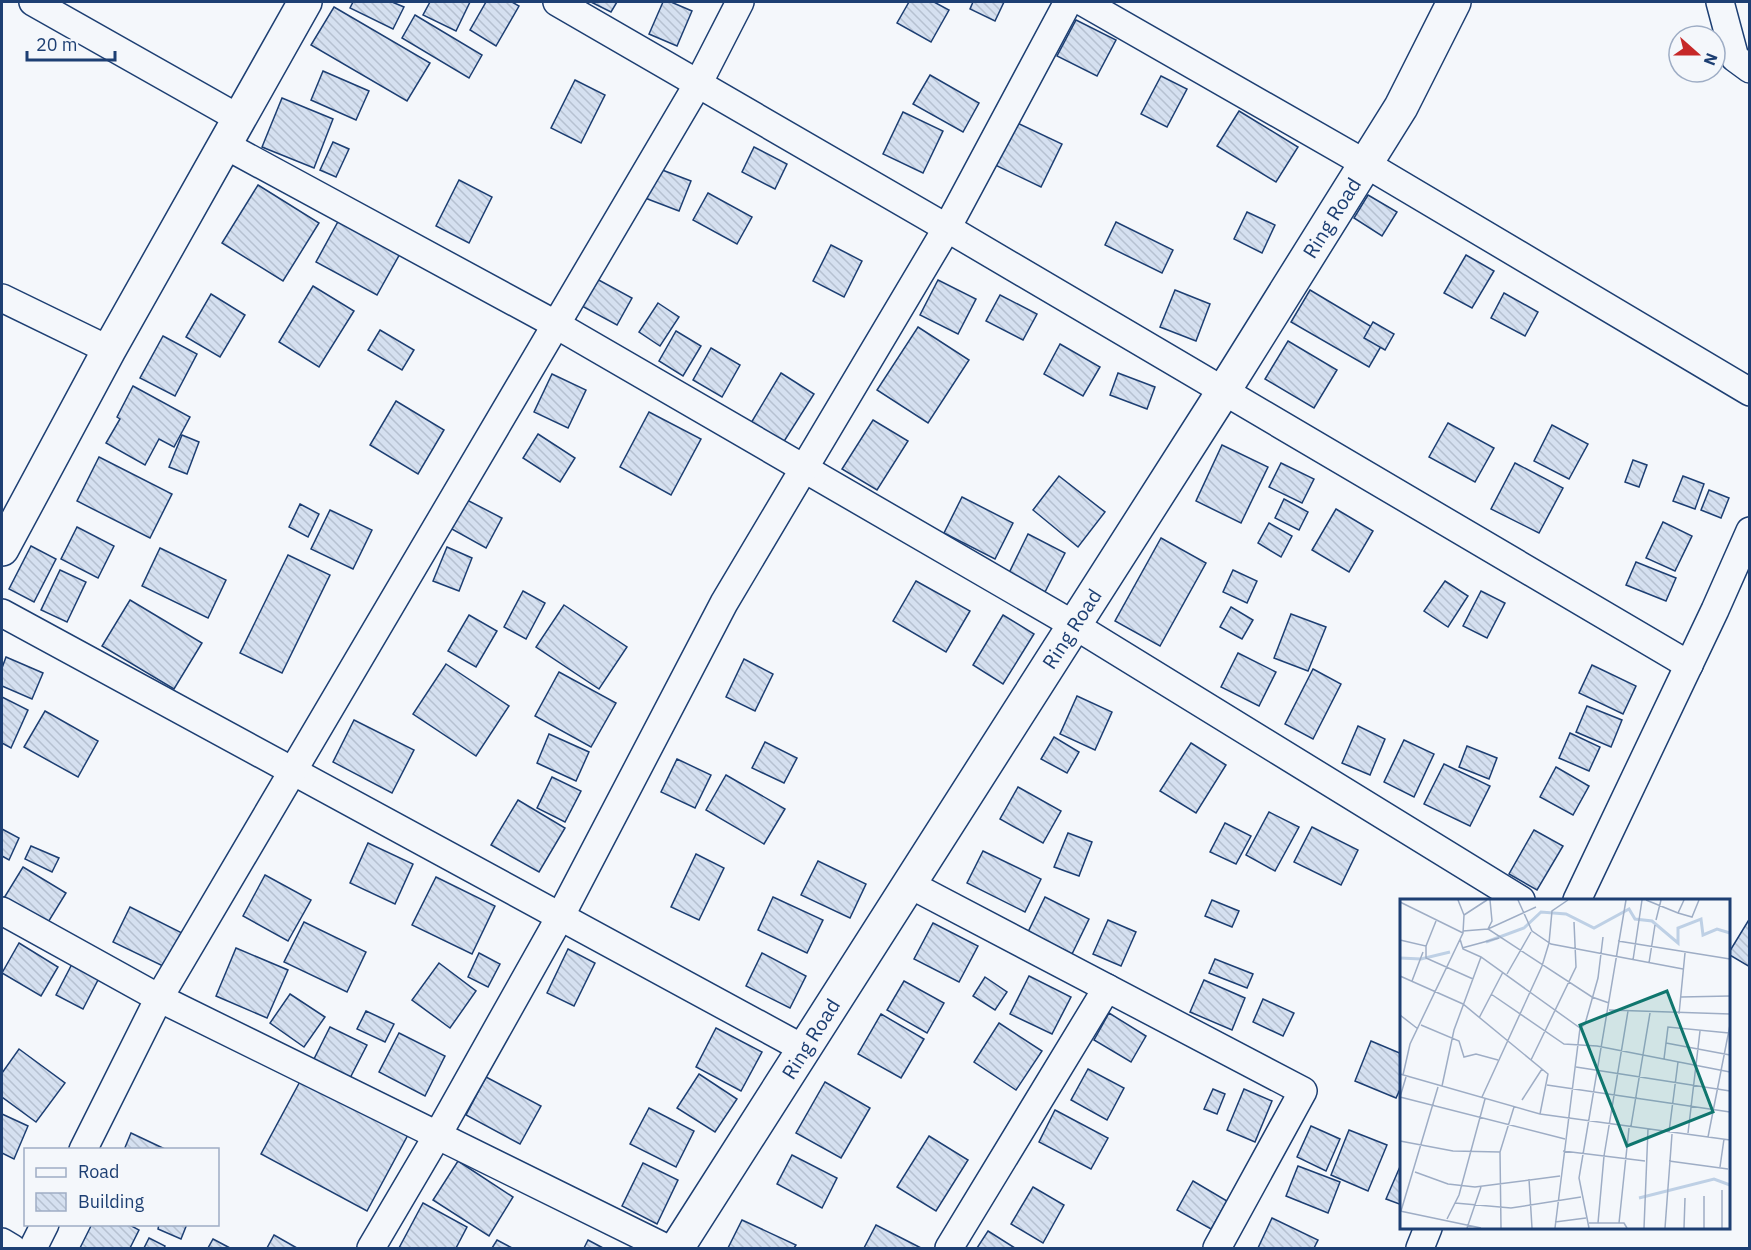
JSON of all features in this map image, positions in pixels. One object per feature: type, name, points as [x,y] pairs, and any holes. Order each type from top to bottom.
[{"type":"main road","points":[[2,549],[110,350],[305,2]]},
{"type":"main road","name":"Ring Road","points":[[677,1248],[1366,164],[1401,107],[1454,2]]},
{"type":"street","points":[[33,2],[232,132],[555,324],[1074,625],[1519,899]]},
{"type":"street","points":[[557,2],[699,82],[1689,665]]},
{"type":"street","points":[[84,1148],[159,999],[291,771],[699,82],[740,2]]},
{"type":"street","points":[[371,1248],[560,917],[724,603],[948,228],[1068,2]]},
{"type":"street","points":[[1083,2],[1366,164],[1749,392]]},
{"type":"street","points":[[1720,2],[1735,58],[1749,69]]},
{"type":"street","points":[[2,298],[110,350]]},
{"type":"street","points":[[1577,899],[1689,665],[1749,531]]},
{"type":"street","points":[[2,613],[804,1049]]},
{"type":"street","points":[[909,884],[1303,1091],[1217,1248]]},
{"type":"street","points":[[2,911],[159,999],[666,1248]]},
{"type":"street","points":[[949,1248],[1107,988]]},
{"type":"street","points":[[33,1248],[44,1226]]},
{"type":"street","points":[[1420,1248],[1427,1229]]},
{"type":"street","points":[[2,1242],[12,1248]]},
{"type":"building","points":[[353,2],[392,2],[404,7],[393,29],[350,8]]},
{"type":"building","points":[[430,2],[470,2],[456,31],[423,15]]},
{"type":"building","points":[[486,2],[512,2],[519,6],[496,46],[470,30]]},
{"type":"building","points":[[591,2],[617,2],[611,12]]},
{"type":"building","points":[[663,2],[671,2],[692,11],[677,46],[649,34]]},
{"type":"building","points":[[909,2],[934,2],[949,10],[931,42],[897,23]]},
{"type":"building","points":[[973,2],[1004,2],[995,21],[970,9]]},
{"type":"building","points":[[334,7],[430,63],[407,101],[311,45]]},
{"type":"building","points":[[415,15],[482,55],[469,78],[402,38]]},
{"type":"building","points":[[1076,20],[1116,40],[1097,76],[1057,56]]},
{"type":"building","points":[[323,71],[369,91],[356,120],[311,100]]},
{"type":"building","points":[[930,75],[979,103],[963,132],[913,104]]},
{"type":"building","points":[[1161,76],[1187,89],[1167,127],[1141,114]]},
{"type":"building","points":[[575,80],[605,95],[581,143],[551,128]]},
{"type":"building","points":[[282,98],[333,119],[314,168],[262,147]]},
{"type":"building","points":[[1239,111],[1298,147],[1276,182],[1217,146]]},
{"type":"building","points":[[903,112],[943,131],[923,173],[883,154]]},
{"type":"building","points":[[1011,120],[1062,144],[1041,187],[991,163]]},
{"type":"building","points":[[333,142],[349,149],[336,177],[320,170]]},
{"type":"building","points":[[754,147],[787,164],[775,189],[742,172]]},
{"type":"building","points":[[657,168],[691,181],[679,211],[645,198]]},
{"type":"building","points":[[459,180],[492,197],[469,243],[436,226]]},
{"type":"building","points":[[258,185],[319,223],[283,281],[222,243]]},
{"type":"building","points":[[708,193],[752,217],[737,244],[693,220]]},
{"type":"building","points":[[1368,195],[1397,212],[1382,236],[1354,218]]},
{"type":"building","points":[[1247,212],[1275,225],[1262,253],[1234,239]]},
{"type":"building","points":[[340,218],[401,252],[377,295],[316,262]]},
{"type":"building","points":[[1116,222],[1173,250],[1162,273],[1105,245]]},
{"type":"building","points":[[831,245],[862,261],[844,297],[813,281]]},
{"type":"building","points":[[1466,255],[1494,271],[1472,308],[1444,293]]},
{"type":"building","points":[[595,278],[632,298],[617,325],[580,305]]},
{"type":"building","points":[[938,280],[976,299],[958,334],[920,315]]},
{"type":"building","points":[[313,286],[354,311],[319,367],[279,342]]},
{"type":"building","points":[[1175,290],[1210,304],[1196,341],[1160,327]]},
{"type":"building","points":[[1310,290],[1387,336],[1369,367],[1291,322]]},
{"type":"building","points":[[1504,293],[1538,312],[1525,336],[1491,318]]},
{"type":"building","points":[[211,294],[245,315],[220,357],[186,337]]},
{"type":"building","points":[[1000,295],[1037,314],[1023,340],[986,321]]},
{"type":"building","points":[[658,303],[679,317],[660,346],[639,332]]},
{"type":"building","points":[[1373,322],[1394,334],[1385,350],[1364,338]]},
{"type":"building","points":[[918,327],[969,360],[928,423],[877,390]]},
{"type":"building","points":[[380,330],[414,350],[402,370],[368,350]]},
{"type":"building","points":[[676,331],[701,346],[683,376],[659,361]]},
{"type":"building","points":[[163,336],[197,354],[175,396],[140,378]]},
{"type":"building","points":[[1288,341],[1337,370],[1314,408],[1265,379]]},
{"type":"building","points":[[1060,344],[1100,367],[1083,396],[1044,374]]},
{"type":"building","points":[[711,348],[740,365],[722,397],[693,380]]},
{"type":"building","points":[[781,373],[814,394],[783,443],[751,423]]},
{"type":"building","points":[[1118,373],[1155,387],[1147,409],[1110,395]]},
{"type":"building","points":[[552,374],[586,390],[568,428],[534,412]]},
{"type":"building","points":[[133,386],[190,417],[174,447],[159,439],[145,465],[106,443],[120,419],[117,417]]},
{"type":"building","points":[[396,401],[444,430],[418,474],[370,445]]},
{"type":"building","points":[[649,412],[701,439],[671,495],[620,467]]},
{"type":"building","points":[[873,420],[908,441],[877,490],[842,469]]},
{"type":"building","points":[[1448,423],[1494,448],[1475,482],[1429,457]]},
{"type":"building","points":[[1552,425],[1588,444],[1569,479],[1534,461]]},
{"type":"building","points":[[538,434],[575,458],[560,482],[523,458]]},
{"type":"building","points":[[182,435],[199,442],[187,474],[169,467]]},
{"type":"building","points":[[1222,445],[1268,467],[1241,523],[1196,501]]},
{"type":"building","points":[[99,457],[172,494],[150,538],[77,501]]},
{"type":"building","points":[[1633,460],[1647,465],[1639,487],[1625,482]]},
{"type":"building","points":[[1281,463],[1314,479],[1302,503],[1269,487]]},
{"type":"building","points":[[1515,463],[1563,488],[1539,533],[1491,509]]},
{"type":"building","points":[[1059,476],[1105,512],[1078,547],[1033,510]]},
{"type":"building","points":[[1683,476],[1704,484],[1695,509],[1673,501]]},
{"type":"building","points":[[1709,490],[1729,498],[1721,518],[1701,510]]},
{"type":"building","points":[[962,497],[1013,523],[995,559],[944,533]]},
{"type":"building","points":[[465,499],[502,518],[486,548],[450,528]]},
{"type":"building","points":[[1284,499],[1308,512],[1299,530],[1275,518]]},
{"type":"building","points":[[300,504],[319,514],[308,537],[289,527]]},
{"type":"building","points":[[1336,509],[1373,531],[1349,572],[1312,550]]},
{"type":"building","points":[[330,510],[372,530],[353,569],[311,549]]},
{"type":"building","points":[[1663,522],[1692,536],[1675,571],[1646,558]]},
{"type":"building","points":[[1269,523],[1292,536],[1281,557],[1258,543]]},
{"type":"building","points":[[77,527],[114,546],[98,578],[61,559]]},
{"type":"building","points":[[1028,534],[1065,553],[1045,592],[1009,573]]},
{"type":"building","points":[[1161,538],[1206,563],[1160,646],[1115,621]]},
{"type":"building","points":[[31,546],[56,559],[34,602],[9,589]]},
{"type":"building","points":[[447,547],[472,558],[459,591],[433,581]]},
{"type":"building","points":[[160,548],[226,580],[208,618],[142,586]]},
{"type":"building","points":[[288,555],[330,575],[282,673],[240,653]]},
{"type":"building","points":[[1636,562],[1676,578],[1666,601],[1626,585]]},
{"type":"building","points":[[60,570],[86,582],[67,622],[41,610]]},
{"type":"building","points":[[1233,570],[1257,581],[1247,603],[1223,592]]},
{"type":"building","points":[[916,581],[970,611],[946,652],[893,621]]},
{"type":"building","points":[[1445,581],[1468,596],[1448,627],[1424,611]]},
{"type":"building","points":[[523,591],[545,603],[526,639],[504,627]]},
{"type":"building","points":[[1481,591],[1505,603],[1487,638],[1463,626]]},
{"type":"building","points":[[130,600],[202,643],[174,689],[102,646]]},
{"type":"building","points":[[564,605],[627,647],[599,689],[536,647]]},
{"type":"building","points":[[1231,607],[1253,620],[1242,639],[1220,627]]},
{"type":"building","points":[[1291,614],[1326,627],[1308,671],[1274,658]]},
{"type":"building","points":[[469,615],[497,631],[476,667],[448,651]]},
{"type":"building","points":[[1003,615],[1034,634],[1003,684],[973,665]]},
{"type":"building","points":[[1238,653],[1276,672],[1259,706],[1221,687]]},
{"type":"building","points":[[6,657],[43,673],[32,699],[2,686],[2,668]]},
{"type":"building","points":[[744,659],[773,674],[755,711],[726,697]]},
{"type":"building","points":[[446,664],[509,706],[476,756],[413,714]]},
{"type":"building","points":[[1592,665],[1636,686],[1623,714],[1579,693]]},
{"type":"building","points":[[1313,669],[1341,684],[1313,739],[1285,724]]},
{"type":"building","points":[[559,672],[616,703],[591,747],[535,716]]},
{"type":"building","points":[[1077,696],[1112,712],[1095,750],[1060,734]]},
{"type":"building","points":[[2,697],[28,710],[11,748],[2,743]]},
{"type":"building","points":[[1587,706],[1622,720],[1611,747],[1576,732]]},
{"type":"building","points":[[45,711],[98,741],[78,777],[24,747]]},
{"type":"building","points":[[354,720],[414,750],[392,793],[333,762]]},
{"type":"building","points":[[1358,726],[1385,739],[1370,775],[1342,763]]},
{"type":"building","points":[[1570,733],[1600,747],[1589,771],[1559,758]]},
{"type":"building","points":[[549,734],[589,752],[576,781],[537,763]]},
{"type":"building","points":[[1054,737],[1079,752],[1067,773],[1041,759]]},
{"type":"building","points":[[1404,740],[1434,754],[1414,797],[1384,782]]},
{"type":"building","points":[[765,742],[797,758],[784,783],[752,768]]},
{"type":"building","points":[[1191,743],[1226,765],[1196,813],[1160,791]]},
{"type":"building","points":[[1467,746],[1497,758],[1489,779],[1459,767]]},
{"type":"building","points":[[677,759],[711,775],[695,808],[661,792]]},
{"type":"building","points":[[1444,764],[1490,786],[1470,826],[1424,804]]},
{"type":"building","points":[[1556,767],[1589,786],[1573,815],[1540,797]]},
{"type":"building","points":[[726,775],[785,809],[764,844],[706,810]]},
{"type":"building","points":[[552,777],[581,791],[565,822],[537,808]]},
{"type":"building","points":[[1018,787],[1061,811],[1043,843],[1000,819]]},
{"type":"building","points":[[518,800],[565,828],[539,872],[491,845]]},
{"type":"building","points":[[1269,812],[1299,827],[1275,871],[1246,855]]},
{"type":"building","points":[[1225,823],[1251,836],[1236,864],[1210,852]]},
{"type":"building","points":[[1312,827],[1358,850],[1341,885],[1294,862]]},
{"type":"building","points":[[2,829],[19,838],[9,860],[2,856]]},
{"type":"building","points":[[1534,830],[1563,846],[1537,890],[1509,874]]},
{"type":"building","points":[[1068,833],[1092,842],[1079,876],[1054,867]]},
{"type":"building","points":[[368,843],[413,864],[395,904],[350,883]]},
{"type":"building","points":[[31,846],[59,858],[52,872],[25,859]]},
{"type":"building","points":[[983,851],[1041,879],[1025,912],[967,883]]},
{"type":"building","points":[[696,854],[724,868],[699,920],[671,907]]},
{"type":"building","points":[[818,861],[866,884],[850,918],[801,895]]},
{"type":"building","points":[[23,867],[66,893],[47,924],[4,898]]},
{"type":"building","points":[[265,875],[311,900],[288,941],[243,916]]},
{"type":"building","points":[[436,877],[495,906],[472,954],[412,925]]},
{"type":"building","points":[[773,897],[823,920],[807,953],[758,930]]},
{"type":"building","points":[[1045,897],[1089,919],[1072,954],[1028,932]]},
{"type":"building","points":[[1212,900],[1239,911],[1232,927],[1205,916]]},
{"type":"building","points":[[130,907],[182,933],[165,967],[113,942]]},
{"type":"building","points":[[1750,918],[1750,967],[1730,955],[1730,951]]},
{"type":"building","points":[[1108,920],[1136,932],[1121,966],[1093,954]]},
{"type":"building","points":[[304,922],[366,952],[347,992],[284,962]]},
{"type":"building","points":[[933,923],[978,946],[959,982],[914,959]]},
{"type":"building","points":[[19,943],[58,967],[41,996],[2,973]]},
{"type":"building","points":[[236,948],[288,970],[267,1018],[216,996]]},
{"type":"building","points":[[568,949],[595,963],[574,1006],[547,993]]},
{"type":"building","points":[[479,953],[500,964],[488,987],[468,977]]},
{"type":"building","points":[[762,953],[806,976],[790,1008],[746,986]]},
{"type":"building","points":[[1215,959],[1253,974],[1247,988],[1209,973]]},
{"type":"building","points":[[439,963],[476,991],[450,1028],[412,1000]]},
{"type":"building","points":[[72,964],[99,978],[83,1009],[56,995]]},
{"type":"building","points":[[1029,976],[1071,997],[1052,1034],[1010,1014]]},
{"type":"building","points":[[985,977],[1007,992],[995,1010],[973,996]]},
{"type":"building","points":[[1204,980],[1245,998],[1232,1030],[1190,1012]]},
{"type":"building","points":[[904,981],[944,1003],[927,1033],[887,1010]]},
{"type":"building","points":[[290,994],[325,1017],[304,1047],[270,1023]]},
{"type":"building","points":[[1263,999],[1294,1013],[1283,1036],[1253,1022]]},
{"type":"building","points":[[366,1011],[394,1024],[385,1042],[357,1029]]},
{"type":"building","points":[[1109,1013],[1146,1036],[1131,1062],[1094,1040]]},
{"type":"building","points":[[881,1014],[924,1039],[901,1078],[858,1054]]},
{"type":"building","points":[[999,1023],[1042,1051],[1016,1090],[974,1062]]},
{"type":"building","points":[[330,1027],[367,1045],[349,1080],[313,1061]]},
{"type":"building","points":[[716,1028],[762,1052],[741,1091],[696,1067]]},
{"type":"building","points":[[399,1033],[445,1056],[425,1096],[379,1072]]},
{"type":"building","points":[[1371,1041],[1400,1053],[1400,1089],[1396,1098],[1355,1081]]},
{"type":"building","points":[[19,1049],[65,1083],[36,1122],[2,1097],[2,1073]]},
{"type":"building","points":[[1088,1069],[1124,1088],[1107,1120],[1071,1100]]},
{"type":"building","points":[[699,1074],[737,1099],[715,1132],[677,1108]]},
{"type":"building","points":[[303,1076],[409,1133],[367,1211],[261,1154]]},
{"type":"building","points":[[486,1077],[541,1106],[520,1144],[466,1115]]},
{"type":"building","points":[[825,1082],[870,1108],[841,1158],[796,1133]]},
{"type":"building","points":[[1213,1089],[1225,1094],[1217,1114],[1204,1109]]},
{"type":"building","points":[[1244,1089],[1272,1101],[1255,1142],[1227,1130]]},
{"type":"building","points":[[649,1108],[694,1131],[676,1167],[630,1144]]},
{"type":"building","points":[[1055,1110],[1108,1138],[1091,1169],[1039,1142]]},
{"type":"building","points":[[2,1114],[28,1126],[14,1159],[2,1153]]},
{"type":"building","points":[[1311,1126],[1340,1139],[1326,1171],[1297,1157]]},
{"type":"building","points":[[1349,1130],[1387,1145],[1368,1191],[1331,1175]]},
{"type":"building","points":[[131,1133],[163,1148],[125,1148]]},
{"type":"building","points":[[929,1136],[968,1160],[936,1211],[897,1187]]},
{"type":"building","points":[[792,1155],[837,1178],[822,1208],[777,1184]]},
{"type":"building","points":[[458,1161],[513,1197],[489,1236],[433,1200]]},
{"type":"building","points":[[643,1163],[678,1180],[657,1224],[622,1206]]},
{"type":"building","points":[[1298,1166],[1340,1182],[1328,1213],[1286,1196]]},
{"type":"building","points":[[1400,1167],[1400,1204],[1386,1199]]},
{"type":"building","points":[[1193,1181],[1227,1201],[1211,1229],[1177,1210]]},
{"type":"building","points":[[1033,1187],[1064,1205],[1043,1243],[1011,1224]]},
{"type":"building","points":[[423,1203],[467,1227],[456,1248],[399,1248]]},
{"type":"building","points":[[1272,1218],[1318,1240],[1314,1248],[1258,1248]]},
{"type":"building","points":[[742,1220],[796,1245],[794,1248],[728,1248]]},
{"type":"building","points":[[876,1225],[921,1248],[864,1248]]},
{"type":"building","points":[[91,1226],[132,1226],[139,1230],[130,1248],[80,1248]]},
{"type":"building","points":[[159,1226],[186,1226],[181,1239],[158,1229]]},
{"type":"building","points":[[988,1231],[1015,1248],[977,1248]]},
{"type":"building","points":[[274,1235],[297,1248],[267,1248]]},
{"type":"building","points":[[149,1238],[165,1246],[164,1248],[144,1248]]},
{"type":"building","points":[[213,1239],[230,1248],[208,1248]]},
{"type":"building","points":[[497,1240],[512,1248],[492,1248]]},
{"type":"building","points":[[588,1240],[603,1248],[584,1248]]}]
